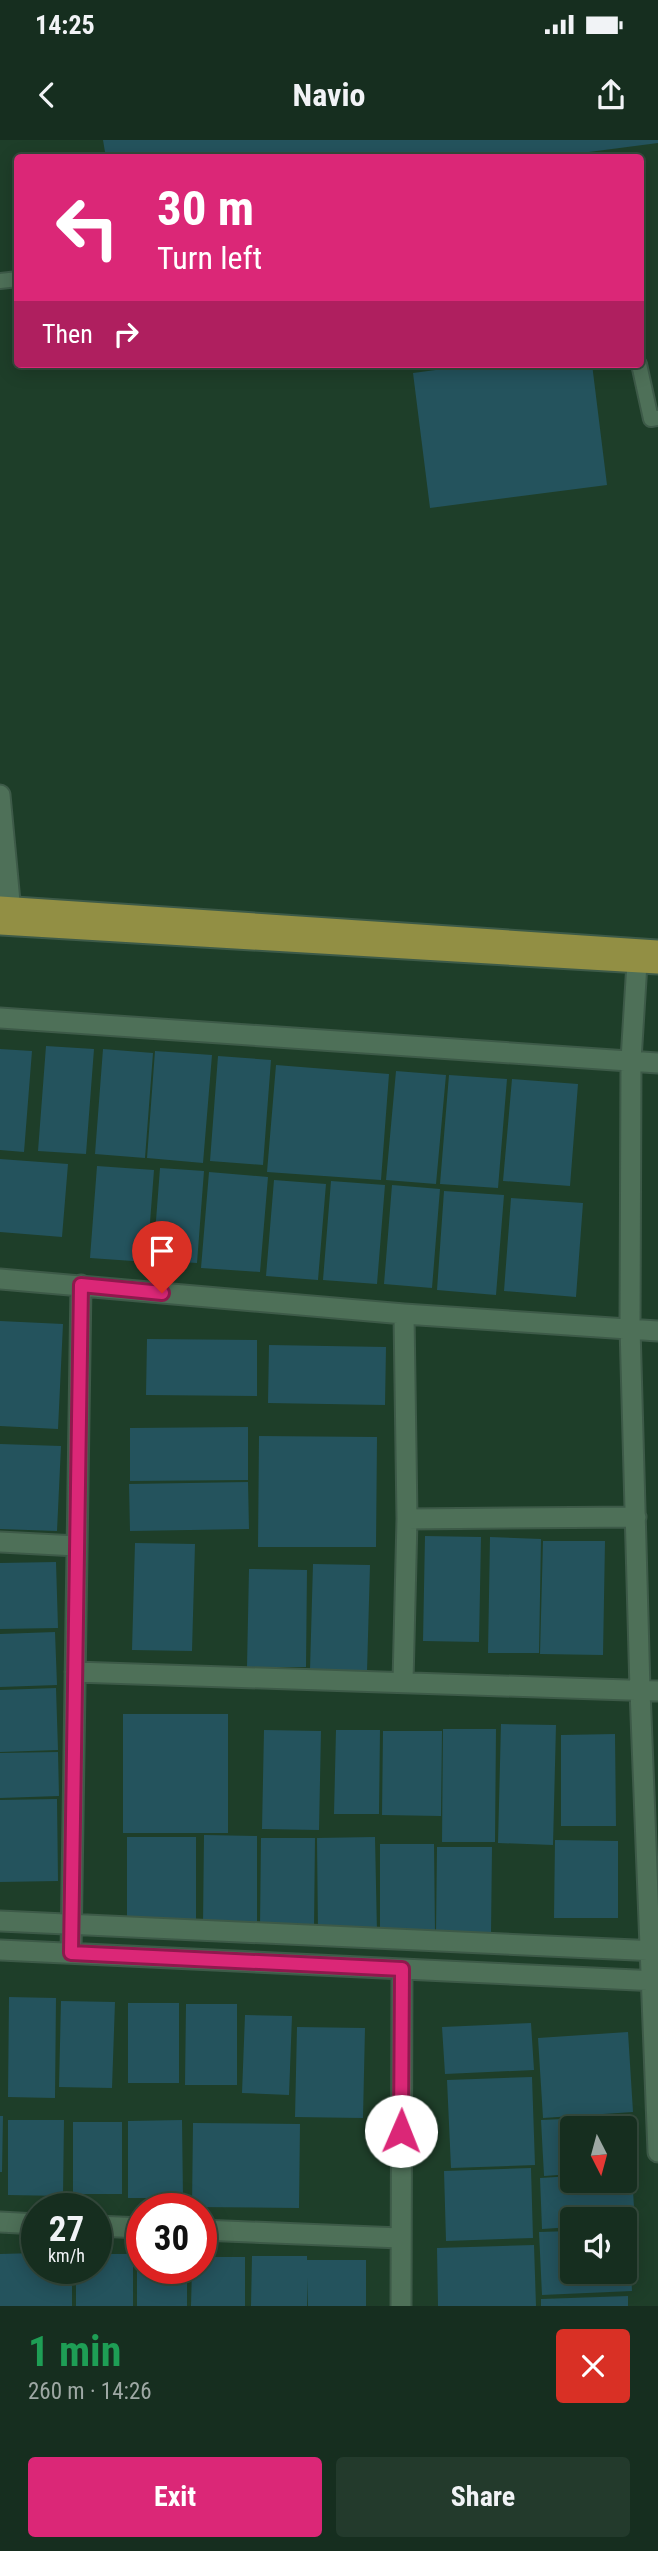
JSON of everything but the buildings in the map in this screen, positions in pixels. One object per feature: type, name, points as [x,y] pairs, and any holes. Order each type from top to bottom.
[{"type":"main road","points":[[6,916],[658,950]]},
{"type":"main road","points":[[6,916],[658,964]]},
{"type":"street","points":[[0,795],[6,916]]},
{"type":"street","points":[[637,962],[631,1060],[630,1327],[636,1517],[649,1690],[658,2152]]},
{"type":"street","points":[[0,1018],[658,1063]]},
{"type":"street","points":[[0,1279],[404,1314],[630,1327],[658,1331]]},
{"type":"street","points":[[71,1953],[81,1285]]},
{"type":"street","points":[[403,1682],[407,1519],[404,1314]]},
{"type":"street","points":[[407,1519],[636,1517]]},
{"type":"street","points":[[0,1542],[77,1546]]},
{"type":"street","points":[[75,1672],[649,1690]]},
{"type":"street","points":[[0,1921],[654,1951]]},
{"type":"street","points":[[0,1950],[655,1981]]},
{"type":"street","points":[[401,2306],[402,1969]]},
{"type":"street","points":[[0,2222],[21,2223]]},
{"type":"street","points":[[217,2231],[400,2238]]},
{"type":"lane","points":[[640,368],[651,419],[658,418]]},
{"type":"route","points":[[162,1293],[81,1285],[71,1953],[402,1969],[401,2131]]}]
